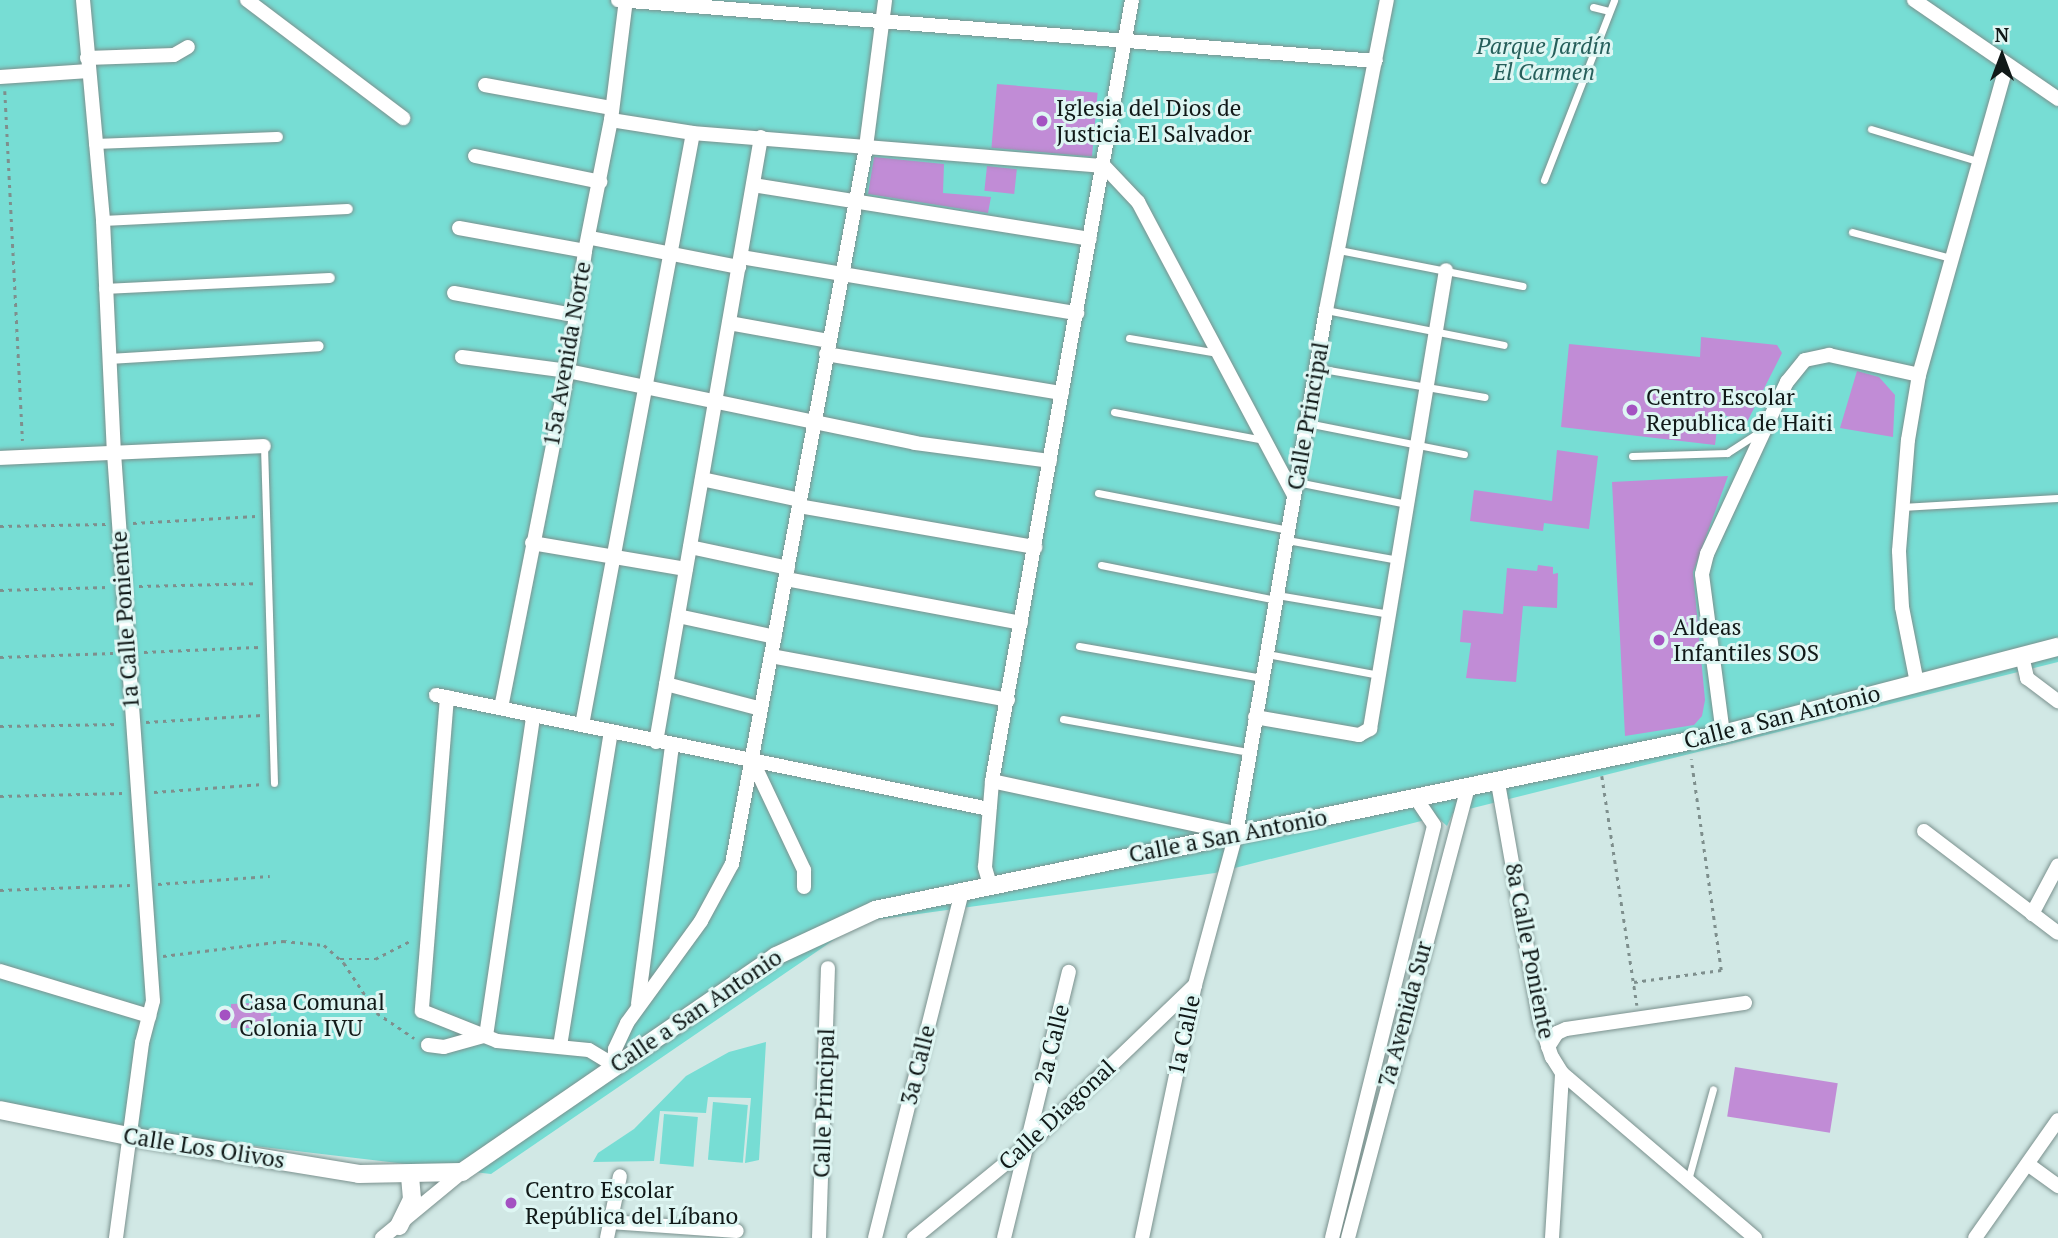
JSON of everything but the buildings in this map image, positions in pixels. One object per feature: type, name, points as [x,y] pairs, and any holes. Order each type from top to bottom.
[{"type":"street","name":"1a Calle Poniente","points":[[83,0],[103,222],[104,289],[114,453],[153,1001],[128,1136],[116,1238]]},
{"type":"street","points":[[247,0],[403,118]]},
{"type":"street","points":[[624,0],[1123,43],[1376,61]]},
{"type":"street","name":"15a Avenida Norte","points":[[501,708],[568,371],[574,315],[612,114],[624,0]]},
{"type":"street","points":[[614,1065],[615,1049],[637,1005],[701,921],[728,874],[752,760],[866,147],[879,22],[885,0]]},
{"type":"street","points":[[990,885],[985,867],[992,781],[1132,0]]},
{"type":"street","name":"Calle Principal","points":[[1236,834],[1326,310],[1387,0]]},
{"type":"street","points":[[1914,0],[2058,99]]},
{"type":"street","points":[[2,77],[174,55],[188,47]]},
{"type":"street","points":[[1917,683],[1902,607],[1900,507],[1919,375],[2007,65]]},
{"type":"street","points":[[485,85],[693,133],[1104,166],[1138,202],[1295,488]]},
{"type":"street","points":[[582,725],[642,388],[693,133]]},
{"type":"street","points":[[94,144],[278,137]]},
{"type":"street","points":[[656,742],[761,138]]},
{"type":"street","points":[[475,156],[600,181]]},
{"type":"street","points":[[753,185],[1090,239]]},
{"type":"street","points":[[103,222],[348,209]]},
{"type":"street","points":[[459,228],[842,274],[1077,313]]},
{"type":"street","points":[[1255,717],[1365,734],[1379,675],[1446,270]]},
{"type":"street","points":[[104,289],[330,278]]},
{"type":"street","points":[[454,293],[574,315]]},
{"type":"street","points":[[729,323],[827,347],[1062,393]]},
{"type":"street","points":[[109,359],[319,346]]},
{"type":"street","points":[[1723,734],[1702,574],[1787,382],[1805,360],[1829,355],[1919,375]]},
{"type":"street","points":[[462,357],[568,371],[915,443],[1050,461]]},
{"type":"street","points":[[0,458],[264,446]]},
{"type":"street","points":[[702,480],[800,503],[1035,547]]},
{"type":"street","points":[[532,543],[687,569]]},
{"type":"street","points":[[691,547],[787,574],[1021,623]]},
{"type":"street","points":[[678,617],[775,637]]},
{"type":"street","name":"Calle a San Antonio","points":[[462,1172],[775,956],[875,910],[1236,834],[1467,790],[1723,734],[2058,647]]},
{"type":"street","points":[[771,656],[1008,700]]},
{"type":"street","points":[[2022,656],[2027,678],[2058,701]]},
{"type":"street","points":[[666,684],[761,709]]},
{"type":"street","points":[[614,1065],[600,1053],[560,1046],[514,1044],[422,1011],[441,696],[989,809]]},
{"type":"street","points":[[486,1036],[533,716]]},
{"type":"street","points":[[560,1046],[611,732]]},
{"type":"street","points":[[637,1005],[672,745]]},
{"type":"street","points":[[752,760],[804,870],[804,887]]},
{"type":"street","points":[[992,781],[1236,834]]},
{"type":"street","name":"8a Calle Poniente","points":[[1498,783],[1548,1047],[1562,1073],[1755,1238]]},
{"type":"street","name":"7a Avenida Sur","points":[[1348,1238],[1467,790]]},
{"type":"street","name":"7a Avenida Sur","points":[[1332,1238],[1434,825],[1417,800]]},
{"type":"street","points":[[1924,831],[2058,933]]},
{"type":"street","name":"1a Calle","points":[[1142,1238],[1195,985],[1236,834]]},
{"type":"street","points":[[2032,914],[2058,865]]},
{"type":"street","name":"3a Calle","points":[[875,1238],[962,891]]},
{"type":"street","name":"Calle Principal","points":[[819,1238],[828,968]]},
{"type":"street","points":[[0,971],[149,1016]]},
{"type":"street","name":"2a Calle","points":[[1004,1238],[1069,972]]},
{"type":"street","name":"Calle Diagonal","points":[[914,1238],[1027,1146],[1195,985]]},
{"type":"street","points":[[1548,1047],[1557,1033],[1566,1029],[1745,1003]]},
{"type":"street","points":[[428,1045],[444,1047],[486,1036]]},
{"type":"street","points":[[1552,1238],[1562,1073]]},
{"type":"street","name":"Calle Los Olivos","points":[[0,1110],[128,1136],[359,1174],[462,1172]]},
{"type":"street","points":[[1975,1238],[2029,1165],[2058,1120]]},
{"type":"street","points":[[2029,1165],[2058,1186]]},
{"type":"street","points":[[382,1238],[462,1172]]},
{"type":"street","points":[[399,1226],[412,1199],[410,1174]]},
{"type":"street","points":[[607,1238],[620,1176]]},
{"type":"street","points":[[610,1222],[737,1231]]},
{"type":"lane","points":[[1544,180],[1614,0]]},
{"type":"lane","points":[[1593,7],[1609,11]]},
{"type":"lane","points":[[1871,129],[1980,162]]},
{"type":"lane","points":[[1852,232],[1951,258]]},
{"type":"lane","points":[[1339,250],[1523,286]]},
{"type":"lane","points":[[1326,310],[1504,345]]},
{"type":"lane","points":[[1129,338],[1221,354]]},
{"type":"lane","points":[[1316,368],[1485,397]]},
{"type":"lane","points":[[1114,412],[1267,441]]},
{"type":"lane","points":[[1307,423],[1464,454]]},
{"type":"lane","points":[[1632,456],[1727,453],[1765,429]]},
{"type":"lane","points":[[264,446],[274,783]]},
{"type":"lane","points":[[1295,488],[1407,504]]},
{"type":"lane","points":[[1098,493],[1398,560]]},
{"type":"lane","points":[[1900,507],[2058,498]]},
{"type":"lane","points":[[1101,565],[1276,597],[1389,614]]},
{"type":"lane","points":[[1079,646],[1262,678]]},
{"type":"lane","points":[[1266,653],[1379,675]]},
{"type":"lane","points":[[1063,719],[1249,752]]},
{"type":"lane","points":[[1688,1181],[1713,1089]]},
{"type":"path","points":[[2,77],[23,457]]},
{"type":"path","points":[[1634,982],[1721,970],[1689,741]]},
{"type":"path","points":[[1600,761],[1640,1018]]},
{"type":"path","points":[[340,959],[386,956],[426,930]]},
{"type":"path","points":[[149,957],[308,941],[324,945],[340,959],[377,1013],[428,1045]]},
{"type":"green space","name":"Parque Jardín El Carmen","points":[[0,0],[2058,0],[2058,662],[1453,813],[1447,826],[1437,817],[1215,873],[860,922],[491,1174],[0,1116]]},
{"type":"green space","points":[[766,1042],[759,1160],[745,1163],[751,1098],[708,1097],[706,1113],[660,1111],[654,1161],[593,1162],[598,1153],[634,1129],[686,1076],[729,1052]]},
{"type":"green space","points":[[713,1102],[748,1105],[743,1163],[708,1160]]},
{"type":"green space","points":[[664,1114],[698,1117],[694,1167],[660,1164]]},
{"type":"place","name":"Iglesia del Dios de Justicia El Salvador","points":[[1042,121]]},
{"type":"place","name":"Centro Escolar Republica de Haiti","points":[[1632,410]]},
{"type":"place","name":"Aldeas Infantiles SOS","points":[[1659,640]]},
{"type":"place","name":"Casa Comunal Colonia IVU","points":[[225,1015]]},
{"type":"place","name":"Centro Escolar República del Líbano","points":[[511,1203]]}]
